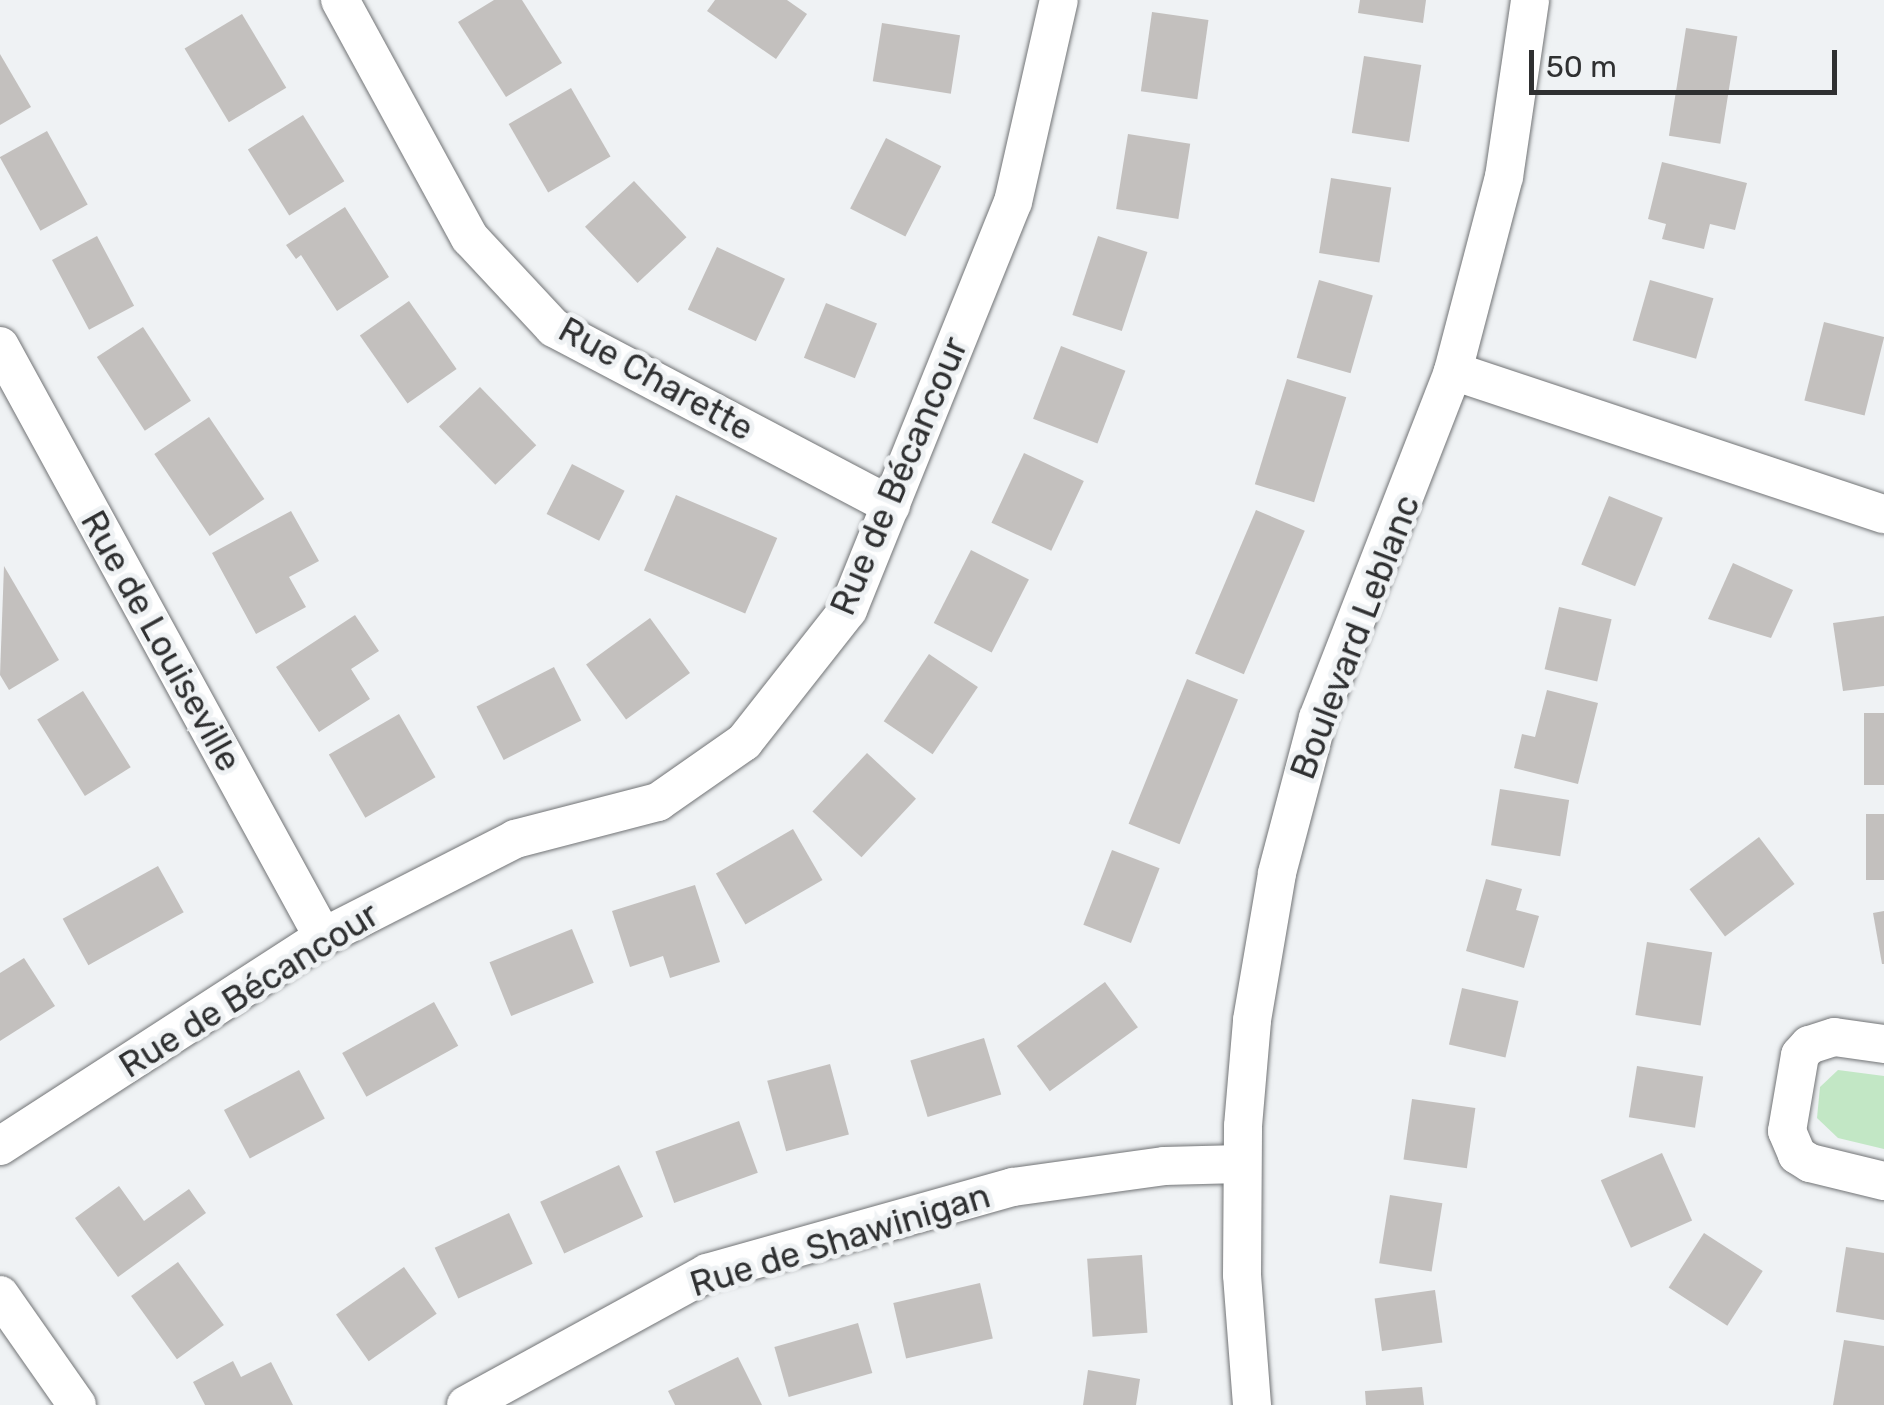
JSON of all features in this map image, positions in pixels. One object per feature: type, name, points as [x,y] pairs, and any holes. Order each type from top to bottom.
[{"type":"street","name":"Rue Charette","points":[[340,0],[470,238],[554,328],[892,506]]},
{"type":"street","name":"Rue de Bécancour","points":[[0,1146],[323,937],[514,839],[658,802],[744,742],[848,610],[1013,202],[1059,0]]},
{"type":"street","name":"Boulevard Leblanc","points":[[1252,1405],[1242,1164],[1252,1020],[1290,817],[1327,692],[1453,371],[1504,177],[1530,0]]},
{"type":"street","name":"Rue de Louiseville","points":[[0,346],[323,937]]},
{"type":"street","points":[[1453,371],[1884,514]]},
{"type":"street","points":[[1884,1044],[1834,1037],[1809,1045],[1800,1055],[1787,1131],[1797,1154],[1810,1163],[1884,1182]]},
{"type":"street","name":"Rue de Shawinigan","points":[[466,1405],[707,1272],[1013,1188],[1164,1166],[1242,1164]]},
{"type":"street","points":[[0,1295],[77,1405]]},
{"type":"green space","points":[[1838,1070],[1884,1076],[1884,1149],[1838,1138],[1817,1118],[1820,1087]]},
{"type":"building","points":[[494,0],[522,0],[562,63],[506,97],[458,22]]},
{"type":"building","points":[[715,0],[787,0],[807,14],[776,59],[707,11]]},
{"type":"building","points":[[1360,0],[1426,0],[1423,23],[1358,13]]},
{"type":"building","points":[[1152,12],[1208,20],[1197,99],[1141,91]]},
{"type":"building","points":[[242,14],[286,88],[229,122],[185,49]]},
{"type":"building","points":[[882,23],[960,35],[951,94],[873,81]]},
{"type":"building","points":[[1686,28],[1737,36],[1720,144],[1669,136]]},
{"type":"building","points":[[0,54],[31,107],[0,125]]},
{"type":"building","points":[[1364,56],[1421,65],[1409,142],[1352,133]]},
{"type":"building","points":[[571,88],[610,156],[548,192],[509,124]]},
{"type":"building","points":[[303,115],[344,181],[289,216],[248,149]]},
{"type":"building","points":[[47,131],[88,204],[40,231],[0,157]]},
{"type":"building","points":[[1128,134],[1190,144],[1178,219],[1116,209]]},
{"type":"building","points":[[886,138],[941,166],[905,237],[850,208]]},
{"type":"building","points":[[1662,162],[1747,183],[1735,230],[1710,224],[1704,249],[1662,239],[1666,224],[1648,219]]},
{"type":"building","points":[[1331,178],[1391,188],[1379,263],[1319,253]]},
{"type":"building","points":[[634,181],[687,237],[638,283],[585,227]]},
{"type":"building","points":[[345,207],[389,277],[337,311],[301,255],[296,259],[286,245]]},
{"type":"building","points":[[97,236],[134,306],[89,330],[52,260]]},
{"type":"building","points":[[1098,236],[1147,252],[1122,331],[1072,315]]},
{"type":"building","points":[[717,247],[785,279],[756,341],[688,310]]},
{"type":"building","points":[[1319,280],[1373,295],[1351,373],[1297,358]]},
{"type":"building","points":[[1650,280],[1713,298],[1696,359],[1633,341]]},
{"type":"building","points":[[409,301],[457,369],[407,403],[360,335]]},
{"type":"building","points":[[826,303],[877,324],[855,378],[804,358]]},
{"type":"building","points":[[1824,322],[1884,337],[1865,416],[1804,401]]},
{"type":"building","points":[[143,327],[191,401],[145,431],[97,357]]},
{"type":"building","points":[[1061,346],[1125,371],[1097,444],[1033,419]]},
{"type":"building","points":[[1287,379],[1346,397],[1314,502],[1255,484]]},
{"type":"building","points":[[480,387],[536,445],[495,485],[439,427]]},
{"type":"building","points":[[209,417],[264,499],[210,536],[154,454]]},
{"type":"building","points":[[1024,453],[1084,481],[1051,551],[991,523]]},
{"type":"building","points":[[572,464],[625,491],[599,541],[547,514]]},
{"type":"building","points":[[676,495],[777,538],[745,613],[644,570]]},
{"type":"building","points":[[1609,496],[1663,518],[1635,586],[1581,565]]},
{"type":"building","points":[[1256,510],[1305,531],[1244,674],[1195,654]]},
{"type":"building","points":[[291,511],[319,561],[289,577],[306,607],[256,634],[212,553]]},
{"type":"building","points":[[971,550],[1029,580],[992,653],[934,623]]},
{"type":"building","points":[[1733,563],[1793,590],[1771,638],[1708,619]]},
{"type":"building","points":[[4,566],[59,660],[9,690],[0,675]]},
{"type":"building","points":[[1559,607],[1612,619],[1597,682],[1545,669]]},
{"type":"building","points":[[355,615],[379,651],[351,669],[370,699],[319,732],[276,667]]},
{"type":"building","points":[[1884,616],[1884,686],[1843,691],[1833,623]]},
{"type":"building","points":[[650,618],[690,673],[626,719],[586,664]]},
{"type":"building","points":[[929,654],[978,687],[933,754],[884,721]]},
{"type":"building","points":[[554,667],[581,720],[504,760],[476,706]]},
{"type":"building","points":[[1187,679],[1238,700],[1180,844],[1129,824]]},
{"type":"building","points":[[1547,690],[1598,703],[1578,784],[1514,768],[1522,734],[1535,737]]},
{"type":"building","points":[[83,691],[131,767],[85,796],[37,720]]},
{"type":"building","points":[[1864,713],[1884,713],[1884,785],[1864,785]]},
{"type":"building","points":[[399,714],[435,777],[365,818],[329,754]]},
{"type":"building","points":[[867,753],[916,799],[861,857],[812,812]]},
{"type":"building","points":[[1500,789],[1569,800],[1560,856],[1491,845]]},
{"type":"building","points":[[1866,814],[1884,814],[1884,880],[1866,880]]},
{"type":"building","points":[[793,829],[822,880],[745,925],[716,874]]},
{"type":"building","points":[[1759,837],[1795,884],[1725,936],[1690,889]]},
{"type":"building","points":[[1112,850],[1160,868],[1131,943],[1083,925]]},
{"type":"building","points":[[158,866],[184,912],[88,965],[63,919]]},
{"type":"building","points":[[1486,879],[1522,889],[1516,910],[1539,916],[1524,968],[1466,951]]},
{"type":"building","points":[[695,885],[720,962],[670,978],[663,956],[630,967],[612,911]]},
{"type":"building","points":[[1884,911],[1884,964],[1882,964],[1873,913]]},
{"type":"building","points":[[572,929],[594,983],[511,1016],[489,962]]},
{"type":"building","points":[[1647,942],[1712,952],[1701,1025],[1635,1015]]},
{"type":"building","points":[[24,958],[55,1006],[0,1041],[0,973]]},
{"type":"building","points":[[1105,982],[1138,1027],[1050,1091],[1017,1046]]},
{"type":"building","points":[[1462,988],[1519,1001],[1505,1058],[1449,1045]]},
{"type":"building","points":[[434,1002],[458,1046],[366,1097],[342,1053]]},
{"type":"building","points":[[984,1038],[1001,1094],[928,1117],[910,1061]]},
{"type":"building","points":[[830,1064],[849,1135],[786,1151],[767,1081]]},
{"type":"building","points":[[1637,1066],[1703,1076],[1695,1128],[1629,1117]]},
{"type":"building","points":[[299,1070],[325,1119],[250,1158],[224,1110]]},
{"type":"building","points":[[1412,1099],[1475,1108],[1467,1168],[1404,1159]]},
{"type":"building","points":[[739,1121],[758,1173],[674,1203],[655,1151]]},
{"type":"building","points":[[1662,1153],[1692,1221],[1631,1248],[1601,1180]]},
{"type":"building","points":[[619,1165],[643,1217],[564,1253],[540,1202]]},
{"type":"building","points":[[119,1186],[144,1221],[189,1189],[206,1213],[118,1277],[75,1218]]},
{"type":"building","points":[[1390,1195],[1442,1203],[1432,1271],[1379,1263]]},
{"type":"building","points":[[509,1213],[533,1264],[458,1298],[435,1248]]},
{"type":"building","points":[[1704,1233],[1763,1271],[1727,1326],[1669,1288]]},
{"type":"building","points":[[1846,1247],[1884,1253],[1884,1320],[1836,1312]]},
{"type":"building","points":[[1142,1255],[1147,1333],[1093,1337],[1087,1259]]},
{"type":"building","points":[[178,1262],[224,1325],[177,1359],[131,1296]]},
{"type":"building","points":[[404,1267],[437,1314],[369,1361],[336,1315]]},
{"type":"building","points":[[980,1283],[993,1339],[906,1359],[893,1303]]},
{"type":"building","points":[[1435,1290],[1442,1342],[1382,1351],[1375,1298]]},
{"type":"building","points":[[858,1323],[872,1373],[789,1397],[774,1347]]},
{"type":"building","points":[[1844,1340],[1884,1346],[1884,1405],[1833,1405]]},
{"type":"building","points":[[738,1357],[762,1405],[675,1405],[668,1391]]},
{"type":"building","points":[[233,1361],[241,1377],[271,1362],[293,1405],[205,1405],[193,1382]]},
{"type":"building","points":[[1088,1370],[1140,1379],[1136,1405],[1083,1405]]},
{"type":"building","points":[[1422,1387],[1424,1405],[1366,1405],[1365,1391]]}]
